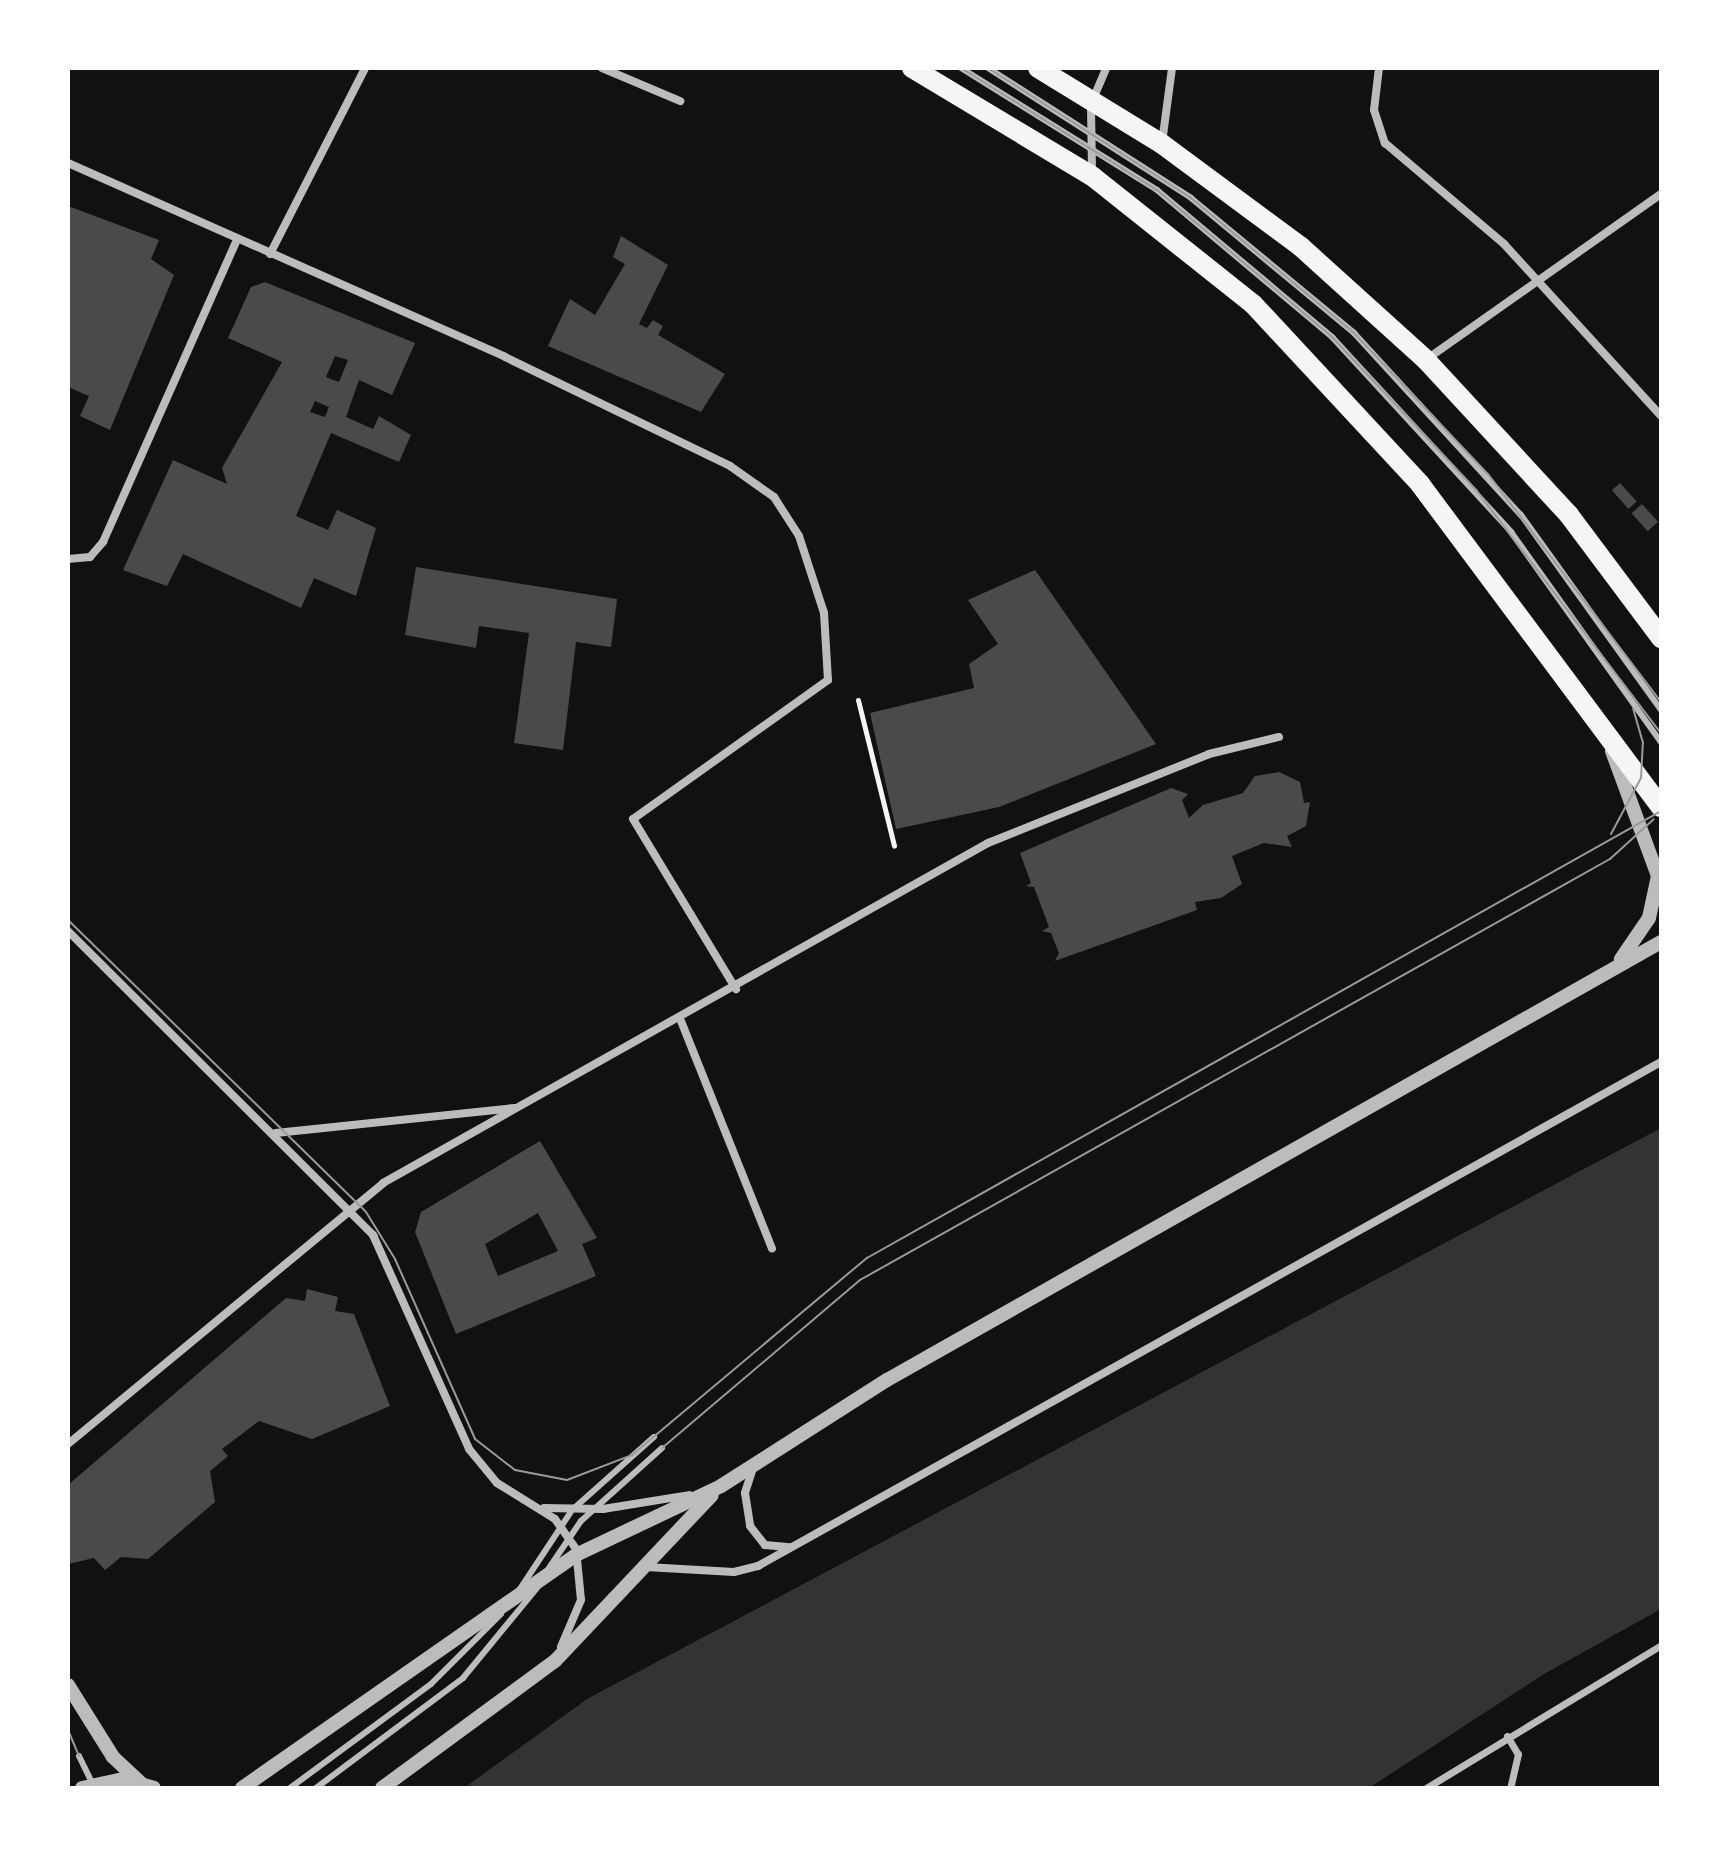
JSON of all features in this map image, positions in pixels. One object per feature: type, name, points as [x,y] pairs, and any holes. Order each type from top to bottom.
[{"type":"main road","points":[[912,68],[1092,176],[1253,304],[1343,397],[1420,484],[1605,736],[1661,807]]},
{"type":"main road","points":[[1038,68],[1162,144],[1300,246],[1426,360],[1569,515],[1661,638]]},
{"type":"street","points":[[270,254],[365,68]]},
{"type":"street","points":[[602,68],[680,101]]},
{"type":"street","points":[[1092,176],[1088,127],[1092,99],[1106,68]]},
{"type":"street","points":[[1162,144],[1172,68]]},
{"type":"street","points":[[1379,68],[1374,110],[1385,143],[1504,244],[1534,283],[1661,416]]},
{"type":"street","points":[[68,163],[465,338],[730,466],[774,497],[788,517],[824,613],[828,680],[633,819],[736,989]]},
{"type":"street","points":[[1426,360],[1661,194]]},
{"type":"street","points":[[68,559],[90,557],[103,542],[237,240]]},
{"type":"street","points":[[1603,974],[1641,933],[1658,876],[1605,736]]},
{"type":"street","points":[[68,1444],[351,1207],[519,1107],[681,1021],[988,843],[1209,754],[1279,737]]},
{"type":"street","points":[[68,931],[351,1207],[392,1271],[469,1449],[497,1483],[535,1506],[561,1525],[570,1536],[578,1554],[580,1604],[544,1670]]},
{"type":"street","points":[[242,1788],[578,1554],[721,1486],[887,1380],[1661,942]]},
{"type":"street","points":[[681,1021],[772,1249]]},
{"type":"street","points":[[632,1576],[664,1564],[742,1572],[798,1545],[1661,1062]]},
{"type":"street","points":[[276,1133],[519,1107]]},
{"type":"street","points":[[765,1457],[746,1485],[750,1526],[765,1545],[798,1545]]},
{"type":"street","points":[[535,1506],[592,1510],[721,1486]]},
{"type":"street","points":[[382,1788],[544,1670],[721,1486]]},
{"type":"street","points":[[1427,1788],[1507,1736],[1661,1645]]},
{"type":"street","points":[[68,1685],[109,1752],[148,1786]]},
{"type":"street","points":[[1507,1736],[1518,1754],[1510,1788]]},
{"type":"street","points":[[89,1787],[148,1786]]},
{"type":"lane","points":[[961,68],[1090,143],[1254,266],[1383,386],[1522,545],[1661,742]]},
{"type":"lane","points":[[988,68],[1088,127],[1254,247],[1392,370],[1532,529],[1661,710]]},
{"type":"lane","points":[[290,1788],[431,1684],[514,1596],[572,1510],[654,1437]]},
{"type":"lane","points":[[316,1788],[463,1678],[546,1574],[570,1536],[592,1510],[662,1448]]},
{"type":"lane","points":[[79,1756],[89,1787]]},
{"type":"path","points":[[858,700],[894,846]]},
{"type":"shaded area","points":[[1661,1128],[1661,1609],[1544,1674],[1369,1788],[464,1788],[587,1699]]},
{"type":"building","points":[[68,206],[159,240],[151,259],[174,275],[110,430],[80,416],[89,396],[68,387]]},
{"type":"building","points":[[621,236],[668,265],[639,324],[647,328],[653,320],[663,326],[658,335],[725,374],[701,412],[548,346],[570,299],[595,315],[625,264],[613,257]]},
{"type":"building","points":[[265,282],[415,343],[392,395],[359,380],[346,417],[373,429],[379,416],[411,435],[399,462],[331,433],[296,516],[328,530],[337,510],[376,528],[356,596],[314,578],[301,608],[183,554],[167,586],[123,570],[173,460],[227,484],[222,468],[282,362],[228,338],[251,287]],"holes":[[[335,356],[348,360],[339,382],[326,377]],[[315,401],[329,407],[325,417],[310,412]]]},
{"type":"building","points":[[1620,483],[1637,502],[1629,509],[1612,490]]},
{"type":"building","points":[[1642,504],[1658,522],[1648,531],[1632,513]]},
{"type":"building","points":[[416,567],[617,599],[611,647],[576,642],[563,750],[514,743],[529,633],[479,626],[476,648],[405,635]]},
{"type":"building","points":[[1035,570],[1156,744],[999,807],[896,829],[870,713],[974,688],[969,664],[998,644],[968,600]]},
{"type":"building","points":[[1279,772],[1300,782],[1304,803],[1310,802],[1306,826],[1287,836],[1292,847],[1264,843],[1232,856],[1242,884],[1221,898],[1195,902],[1197,910],[1055,961],[1059,953],[1051,933],[1042,931],[1049,927],[1034,887],[1026,886],[1031,883],[1020,853],[1171,788],[1188,794],[1182,800],[1189,818],[1203,805],[1243,793],[1255,776]]},
{"type":"building","points":[[540,1141],[597,1238],[582,1244],[596,1276],[456,1334],[415,1232],[421,1212]],"holes":[[[538,1213],[558,1251],[498,1276],[485,1244]]]},
{"type":"building","points":[[307,1289],[338,1297],[335,1311],[354,1314],[390,1406],[312,1439],[259,1421],[222,1449],[228,1456],[210,1471],[215,1502],[148,1559],[121,1557],[105,1570],[94,1558],[68,1564],[68,1485],[286,1298],[305,1301]]},
{"type":"tram line","points":[[961,68],[1157,190],[1332,337],[1477,491],[1661,733]]},
{"type":"tram line","points":[[988,68],[1191,198],[1354,333],[1488,474],[1661,702]]},
{"type":"tram line","points":[[1611,834],[1641,778],[1643,743],[1633,708]]},
{"type":"tram line","points":[[68,920],[366,1212],[395,1259],[475,1439],[515,1470],[567,1480],[632,1455],[867,1258],[1661,811]]},
{"type":"tram line","points":[[662,1448],[860,1280],[1610,859],[1654,819]]},
{"type":"tram line","points":[[68,1730],[79,1756]]}]
